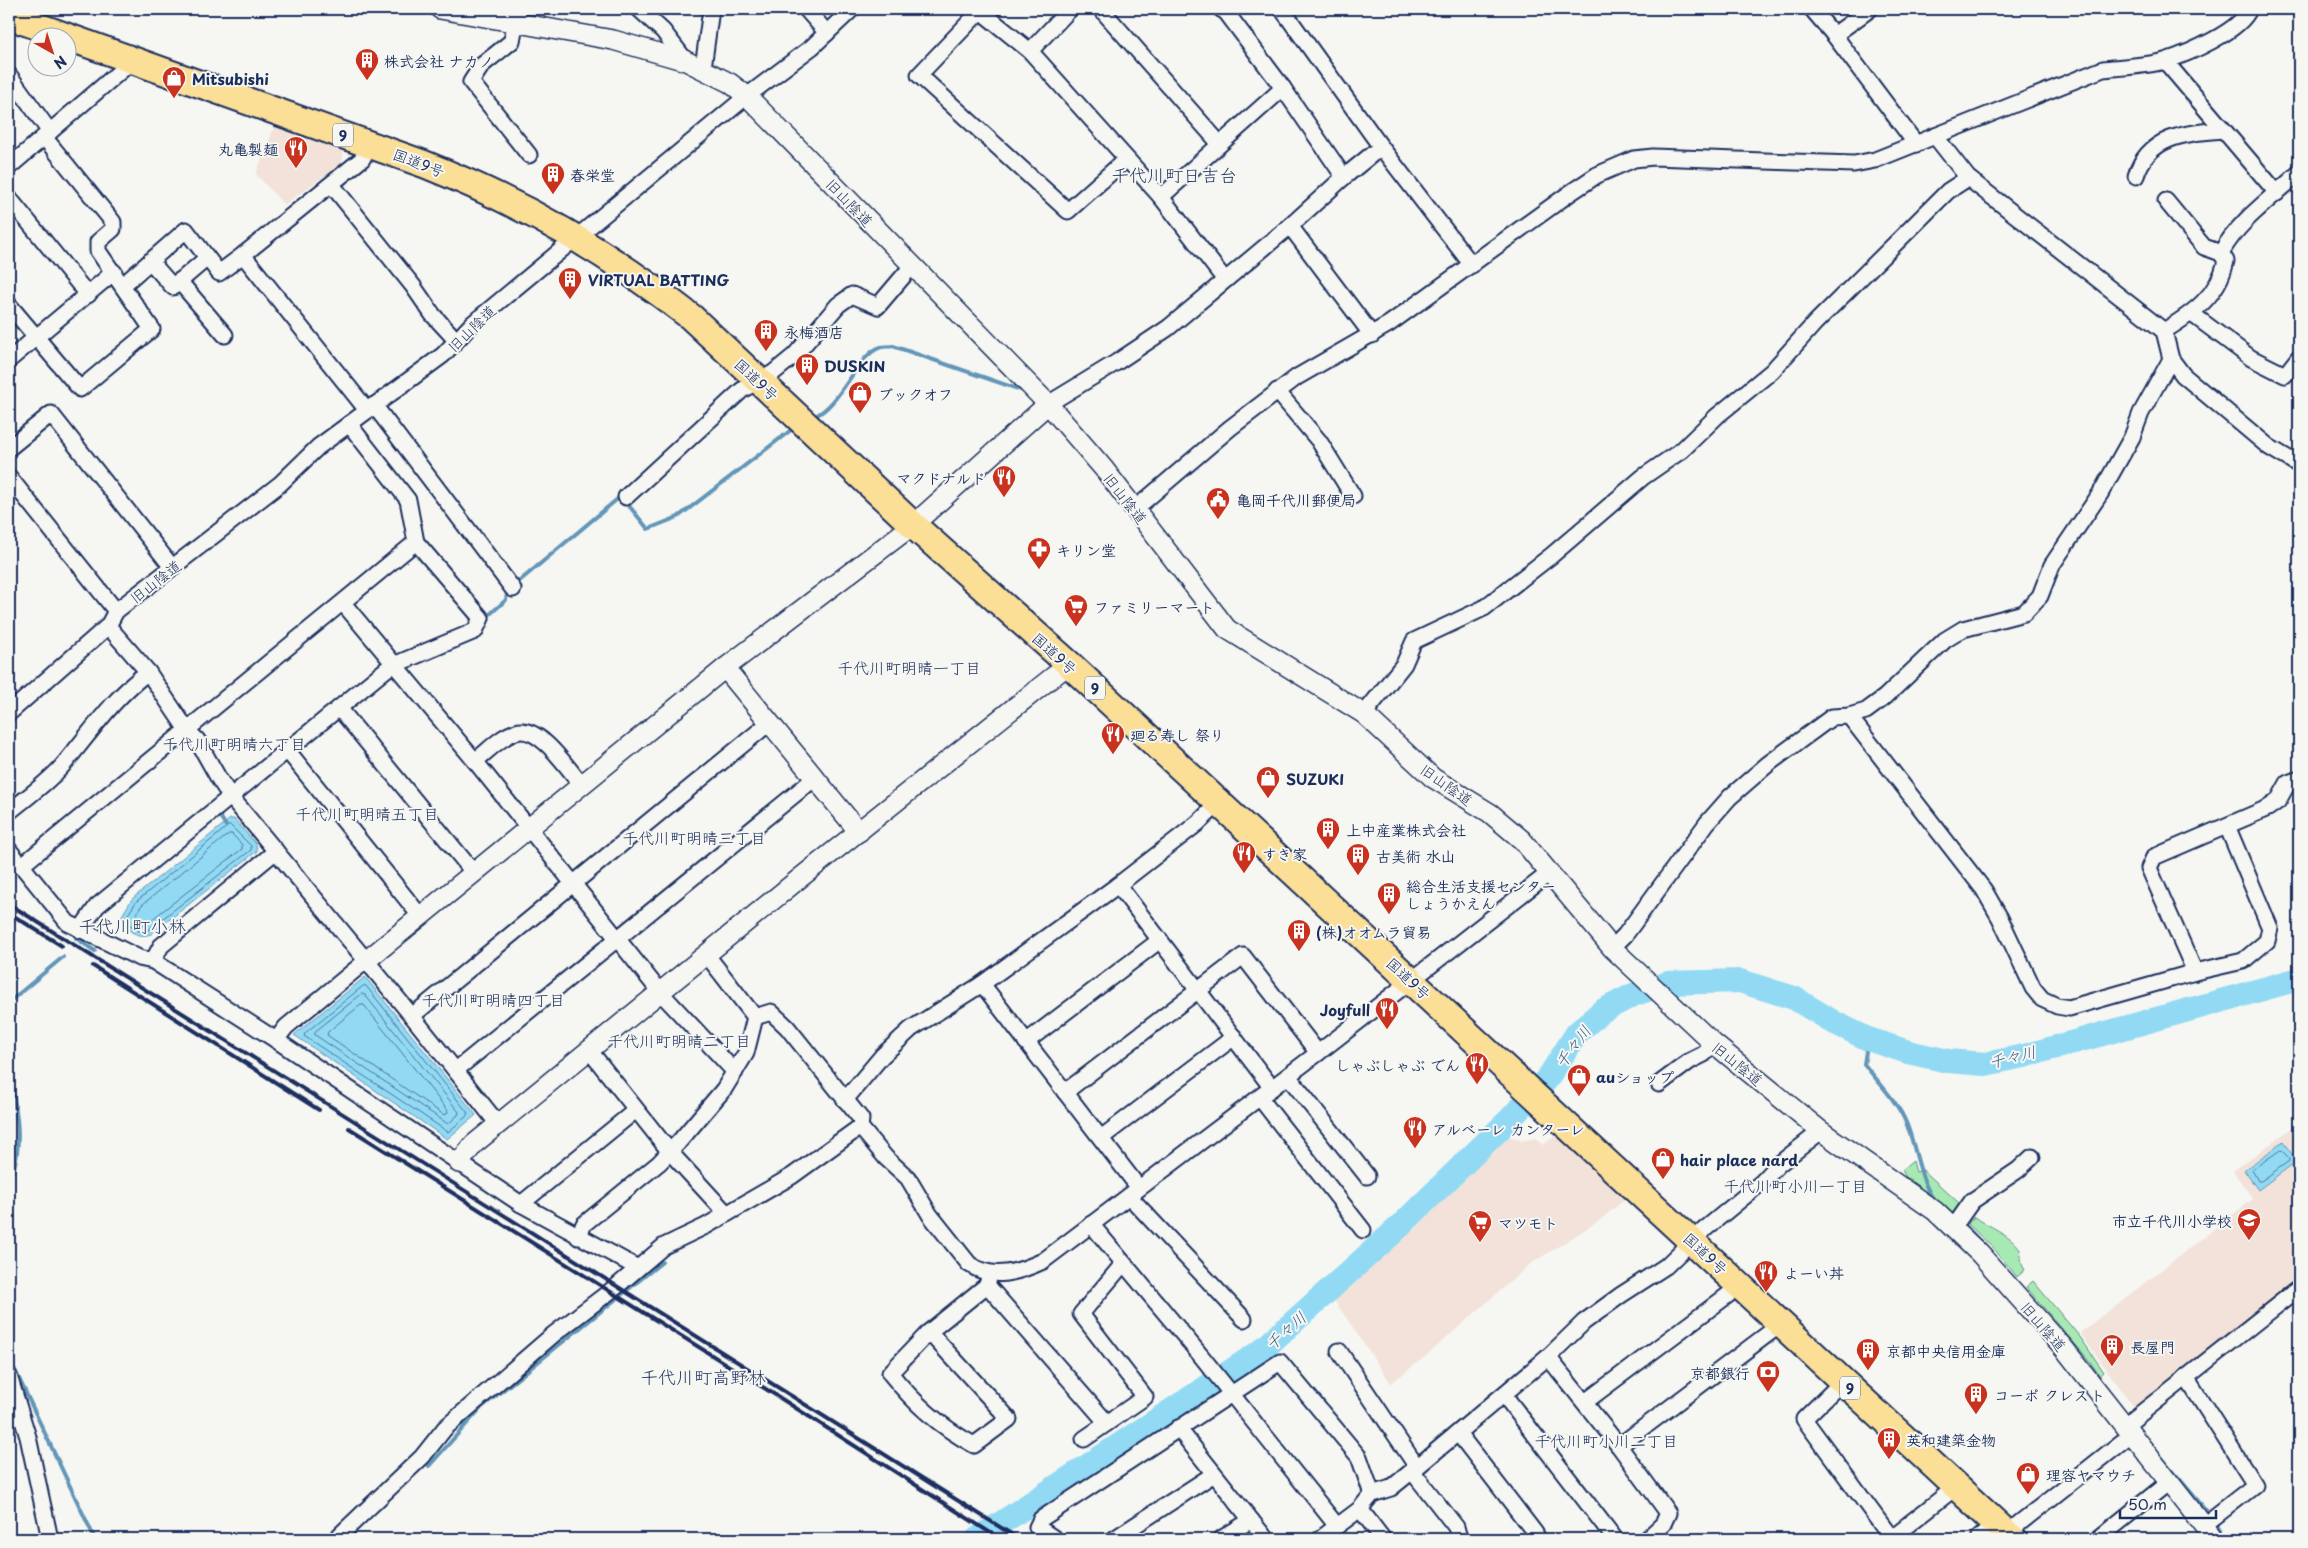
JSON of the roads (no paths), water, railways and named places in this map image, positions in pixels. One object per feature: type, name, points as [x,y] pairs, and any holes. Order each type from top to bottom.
[{"type":"highway","name":"国道9号","points":[[9,16],[472,183],[576,236],[616,261],[685,312],[913,525],[1069,664],[1692,1240],[1954,1485],[2001,1535]]},
{"type":"street","points":[[440,9],[516,16],[686,60],[703,68],[747,96],[812,47],[852,9]]},
{"type":"street","points":[[639,9],[663,31],[686,60]]},
{"type":"street","points":[[703,68],[711,9]]},
{"type":"street","points":[[806,9],[827,33]]},
{"type":"street","points":[[1030,51],[1070,9]]},
{"type":"street","points":[[1101,9],[1220,144]]},
{"type":"street","points":[[1221,9],[1226,12],[1282,88],[1344,177]]},
{"type":"street","points":[[1282,9],[1381,148],[1472,265]]},
{"type":"street","points":[[1812,9],[1834,35],[1916,144]]},
{"type":"street","points":[[1834,35],[1870,9]]},
{"type":"street","points":[[1135,509],[1230,428],[1277,391],[1297,377],[1372,335],[1472,265],[1570,192],[1616,166],[1634,159],[1653,157],[1854,164],[1876,160],[2103,68],[2139,66],[2165,61],[2225,33],[2246,18],[2249,9]]},
{"type":"street","points":[[1125,160],[1068,211],[919,75],[979,10],[1030,51],[1125,160],[1161,198],[1225,280]]},
{"type":"street","points":[[516,16],[512,41],[482,65],[471,82],[529,155]]},
{"type":"street","points":[[9,167],[124,68],[129,58]]},
{"type":"street","points":[[2165,61],[2277,193]]},
{"type":"street","points":[[9,76],[47,135],[113,222],[113,229],[98,242],[98,251],[152,329],[80,389],[9,305]]},
{"type":"street","points":[[1161,198],[1282,88]]},
{"type":"street","name":"旧山陰道","points":[[9,713],[108,626],[116,611],[280,484],[318,447],[443,355],[472,324],[747,96],[1048,404],[1135,509],[1227,629],[1364,714],[1433,778],[1490,813],[1522,840],[1548,874],[1612,948],[1713,1044],[1820,1131],[1935,1211],[1980,1254],[2063,1347],[2130,1426],[2169,1482],[2211,1525]]},
{"type":"street","points":[[2136,176],[2139,166],[2157,145],[2185,133],[2223,130]]},
{"type":"street","points":[[1935,136],[1968,178],[2164,332],[2171,359],[2183,375],[2269,447],[2299,465]]},
{"type":"street","points":[[9,360],[88,295],[150,261],[186,230],[219,273],[314,196],[332,185],[362,159],[370,145]]},
{"type":"street","points":[[276,1040],[286,1028],[367,960],[725,668],[913,525],[1048,404],[1168,328],[1290,226],[1344,177],[1381,148]]},
{"type":"street","points":[[2222,253],[2230,238],[2242,223],[2299,173]]},
{"type":"street","points":[[1364,714],[1404,664],[1414,641],[1484,608],[1552,556],[1643,477],[1682,450],[1717,416],[1772,371],[1814,322],[1948,191],[1968,178]]},
{"type":"street","points":[[332,185],[413,286],[433,315],[456,340]]},
{"type":"street","points":[[9,198],[88,295]]},
{"type":"street","points":[[2166,201],[2204,248],[2222,253]]},
{"type":"street","points":[[1290,226],[1372,335]]},
{"type":"street","points":[[2164,332],[2202,306],[2219,285],[2226,262],[2222,253]]},
{"type":"street","points":[[243,254],[371,408],[513,589]]},
{"type":"street","points":[[150,261],[173,286],[207,258]]},
{"type":"street","points":[[626,497],[742,390],[773,374],[795,355],[838,305],[852,295],[878,306],[912,266]]},
{"type":"street","points":[[179,281],[225,335]]},
{"type":"street","points":[[2192,314],[2252,358],[2285,375],[2299,357]]},
{"type":"street","points":[[1612,948],[1625,935],[1707,823],[1730,797],[1768,764],[1832,717],[1849,716],[1866,711],[1885,697],[1946,640],[1963,629],[2024,613],[2040,596],[2052,565],[2100,494],[2132,437],[2141,413],[2171,359]]},
{"type":"street","points":[[1277,391],[1319,441],[1353,496]]},
{"type":"street","points":[[9,448],[51,414],[172,567]]},
{"type":"street","points":[[80,930],[97,906],[389,667],[475,631],[481,618],[416,542],[408,500],[349,424]]},
{"type":"street","points":[[9,477],[116,611]]},
{"type":"street","points":[[21,866],[416,542]]},
{"type":"street","points":[[343,603],[475,761],[660,992],[735,1072]]},
{"type":"street","points":[[108,626],[148,672],[188,730],[198,740],[231,797],[367,960],[498,1124]]},
{"type":"street","points":[[459,1162],[474,1144],[706,954],[1069,664]]},
{"type":"street","points":[[725,668],[859,832]]},
{"type":"street","points":[[9,812],[63,766],[109,709],[133,683],[148,672]]},
{"type":"street","points":[[339,708],[474,873]]},
{"type":"street","points":[[1849,716],[1984,890],[2000,918],[2033,988],[2042,999],[2056,1006],[2069,1008],[2195,972],[2243,961],[2267,940],[2270,928],[2227,826]]},
{"type":"street","points":[[412,1016],[769,723]]},
{"type":"street","points":[[475,761],[507,736],[517,731],[530,732],[546,743],[582,785]]},
{"type":"street","points":[[287,750],[421,916]]},
{"type":"street","points":[[456,1070],[815,778]]},
{"type":"street","points":[[2195,972],[2149,868],[2154,857],[2278,802],[2288,783],[2299,779]]},
{"type":"street","points":[[845,1100],[882,1056],[911,1029],[982,984],[1198,824],[1219,803]]},
{"type":"street","points":[[9,850],[68,923],[139,958],[153,961],[276,1040],[521,1204],[578,1237],[638,1268]]},
{"type":"street","points":[[153,961],[161,946],[276,851]]},
{"type":"street","points":[[929,1332],[1009,1418],[974,1445],[948,1431],[907,1395],[890,1373],[929,1332],[988,1279],[1020,1272],[1043,1261],[1260,1098],[1548,874]]},
{"type":"street","points":[[1118,884],[1272,1088]]},
{"type":"street","points":[[1026,1042],[1160,940]]},
{"type":"street","points":[[706,954],[756,1017]]},
{"type":"street","points":[[1065,1092],[1242,956],[1318,1053]]},
{"type":"street","points":[[982,984],[1101,1138],[1134,1192],[1244,1319]]},
{"type":"street","points":[[342,1539],[339,1536],[422,1457],[445,1428],[554,1334],[664,1246],[706,1226],[726,1212],[792,1176],[860,1127],[861,1119],[788,1027],[771,1012],[756,1017]]},
{"type":"street","points":[[578,1237],[584,1224],[670,1152],[724,1089],[746,1053],[756,1017]]},
{"type":"street","points":[[1101,1138],[1234,1037]]},
{"type":"street","points":[[1659,1084],[1690,1061],[1704,1054],[1713,1044]]},
{"type":"street","points":[[589,1050],[670,1152],[726,1212]]},
{"type":"street","points":[[1288,1076],[1367,1176]]},
{"type":"street","points":[[1260,1098],[1363,1230]]},
{"type":"street","points":[[521,1204],[636,1110]]},
{"type":"street","points":[[860,1127],[886,1158],[908,1178],[930,1216],[969,1264],[988,1279],[1107,1423]]},
{"type":"street","points":[[1320,1539],[1360,1509],[1372,1494],[1391,1488],[1415,1469],[1548,1357],[1584,1322],[1666,1266],[1692,1240],[1820,1131]]},
{"type":"street","points":[[1953,1228],[1972,1201],[2018,1170],[2032,1157]]},
{"type":"street","points":[[1091,1224],[1202,1357],[1337,1526]]},
{"type":"street","points":[[1084,1439],[1145,1397],[1081,1314],[1123,1264]]},
{"type":"street","points":[[1585,1402],[1728,1295],[1738,1283]]},
{"type":"street","points":[[2001,1535],[2186,1377],[2299,1288]]},
{"type":"street","points":[[1619,1446],[1781,1324]]},
{"type":"street","points":[[1338,1351],[1415,1469],[1456,1527],[1459,1539]]},
{"type":"street","points":[[1548,1357],[1619,1446],[1668,1513],[1664,1524],[1647,1539]]},
{"type":"street","points":[[1055,1539],[1037,1527],[1041,1519],[1178,1428],[1229,1391],[1280,1362],[1359,1457],[1372,1494]]},
{"type":"street","points":[[9,1376],[28,1437],[50,1539]]},
{"type":"street","points":[[2186,1377],[2255,1486],[2211,1525]]},
{"type":"street","points":[[1843,1381],[1804,1419],[1891,1539],[1947,1494],[1954,1485]]},
{"type":"street","points":[[1504,1395],[1615,1539]]},
{"type":"street","points":[[1178,1428],[1266,1539]]},
{"type":"street","points":[[1458,1433],[1538,1539]]},
{"type":"street","points":[[1114,1539],[1214,1474]]},
{"type":"street","points":[[2098,1539],[2169,1482]]},
{"type":"street","points":[[1360,1509],[1382,1539]]},
{"type":"street","points":[[1221,1539],[1251,1520]]},
{"type":"water","points":[[230,819],[234,819],[256,844],[257,851],[151,934],[137,935],[118,922],[132,899]]},
{"type":"water","points":[[365,977],[476,1115],[447,1139],[294,1035]]},
{"type":"water","points":[[2283,1142],[2297,1161],[2258,1190],[2244,1170]]},
{"type":"waterway","points":[[813,417],[823,411],[841,392],[864,360],[872,352],[882,347],[893,346],[1024,391]]},
{"type":"waterway","points":[[516,584],[621,496],[648,529],[678,517],[791,430]]},
{"type":"waterway","points":[[489,615],[506,600],[507,593]]},
{"type":"waterway","points":[[218,813],[226,826]]},
{"type":"waterway","points":[[76,938],[95,951]]},
{"type":"waterway","points":[[9,1002],[63,957]]},
{"type":"waterway","name":"千々川","points":[[977,1539],[1261,1351],[1397,1229],[1512,1117],[1548,1078],[1577,1033],[1602,1011],[1633,995],[1668,983],[1740,981],[1794,998],[1835,1023],[1868,1039],[1908,1052],[1948,1061],[1985,1064],[2024,1056],[2299,979]]},
{"type":"waterway","points":[[1868,1039],[1864,1064],[1899,1108],[1907,1125],[1925,1184],[1935,1202]]},
{"type":"waterway","points":[[9,1072],[18,1127],[17,1155],[9,1181]]},
{"type":"waterway","points":[[1961,1221],[1996,1258]]},
{"type":"waterway","points":[[429,1466],[482,1407],[662,1262]]},
{"type":"waterway","points":[[2072,1343],[2098,1377]]},
{"type":"waterway","points":[[9,1354],[95,1539]]},
{"type":"waterway","points":[[2156,1451],[2210,1515]]},
{"type":"waterway","points":[[2214,1520],[2226,1539]]},
{"type":"railway","points":[[9,904],[1019,1539]]},
{"type":"railway","points":[[9,913],[62,946]]},
{"type":"railway","points":[[93,966],[319,1110]]},
{"type":"railway","points":[[349,1128],[777,1396],[1000,1539]]},
{"type":"place","name":"株式会社 ナカノ","points":[[367,81]]},
{"type":"place","name":"Mitsubishi","points":[[174,99]]},
{"type":"place","name":"丸亀製麺","points":[[296,169]]},
{"type":"place","name":"春栄堂","points":[[553,195]]},
{"type":"place","name":"VIRTUAL BATTING","points":[[570,300]]},
{"type":"place","name":"永梅酒店","points":[[766,352]]},
{"type":"place","name":"DUSKIN","points":[[807,386]]},
{"type":"place","name":"ブックオフ","points":[[860,414]]},
{"type":"place","name":"マクドナルド","points":[[1004,498]]},
{"type":"place","name":"亀岡千代川郵便局","points":[[1218,520]]},
{"type":"place","name":"キリン堂","points":[[1039,570]]},
{"type":"place","name":"ファミリーマート","points":[[1076,627]]},
{"type":"place","name":"廻る寿し 祭り","points":[[1113,755]]},
{"type":"place","name":"SUZUKI","points":[[1268,799]]},
{"type":"place","name":"上中産業株式会社","points":[[1328,850]]},
{"type":"place","name":"すき家","points":[[1244,874]]},
{"type":"place","name":"古美術 水山","points":[[1358,876]]},
{"type":"place","name":"総合生活支援センター しょうかえん","points":[[1389,915]]},
{"type":"place","name":"(株)オオムラ貿易","points":[[1299,952]]},
{"type":"place","name":"Joyfull","points":[[1387,1030]]},
{"type":"place","name":"しゃぶしゃぶ でん","points":[[1477,1085]]},
{"type":"place","name":"auショップ","points":[[1579,1097]]},
{"type":"place","name":"アルベーレ カンターレ","points":[[1415,1149]]},
{"type":"place","name":"hair place nard","points":[[1663,1180]]},
{"type":"place","name":"市立千代川小学校","points":[[2249,1241]]},
{"type":"place","name":"マツモト","points":[[1480,1243]]},
{"type":"place","name":"よーい丼","points":[[1766,1293]]},
{"type":"place","name":"長屋門","points":[[2112,1367]]},
{"type":"place","name":"京都中央信用金庫","points":[[1868,1371]]},
{"type":"place","name":"京都銀行","points":[[1768,1393]]},
{"type":"place","name":"コーポ クレスト","points":[[1976,1415]]},
{"type":"place","name":"英和建築金物","points":[[1889,1460]]},
{"type":"place","name":"理容ヤマウチ","points":[[2028,1495]]},
{"type":"district","name":"千代川町日吉台","points":[[1174,174]]},
{"type":"district","name":"千代川町明晴一丁目","points":[[909,667]]},
{"type":"district","name":"千代川町明晴六丁目","points":[[234,743]]},
{"type":"district","name":"千代川町明晴五丁目","points":[[367,813]]},
{"type":"district","name":"千代川町明晴三丁目","points":[[694,837]]},
{"type":"district","name":"千代川町小林","points":[[132,925]]},
{"type":"district","name":"千代川町明晴四丁目","points":[[493,999]]},
{"type":"district","name":"千代川町明晴二丁目","points":[[679,1040]]},
{"type":"district","name":"千代川町小川一丁目","points":[[1795,1185]]},
{"type":"district","name":"千代川町高野林","points":[[703,1376]]},
{"type":"district","name":"千代川町小川二丁目","points":[[1606,1440]]}]
